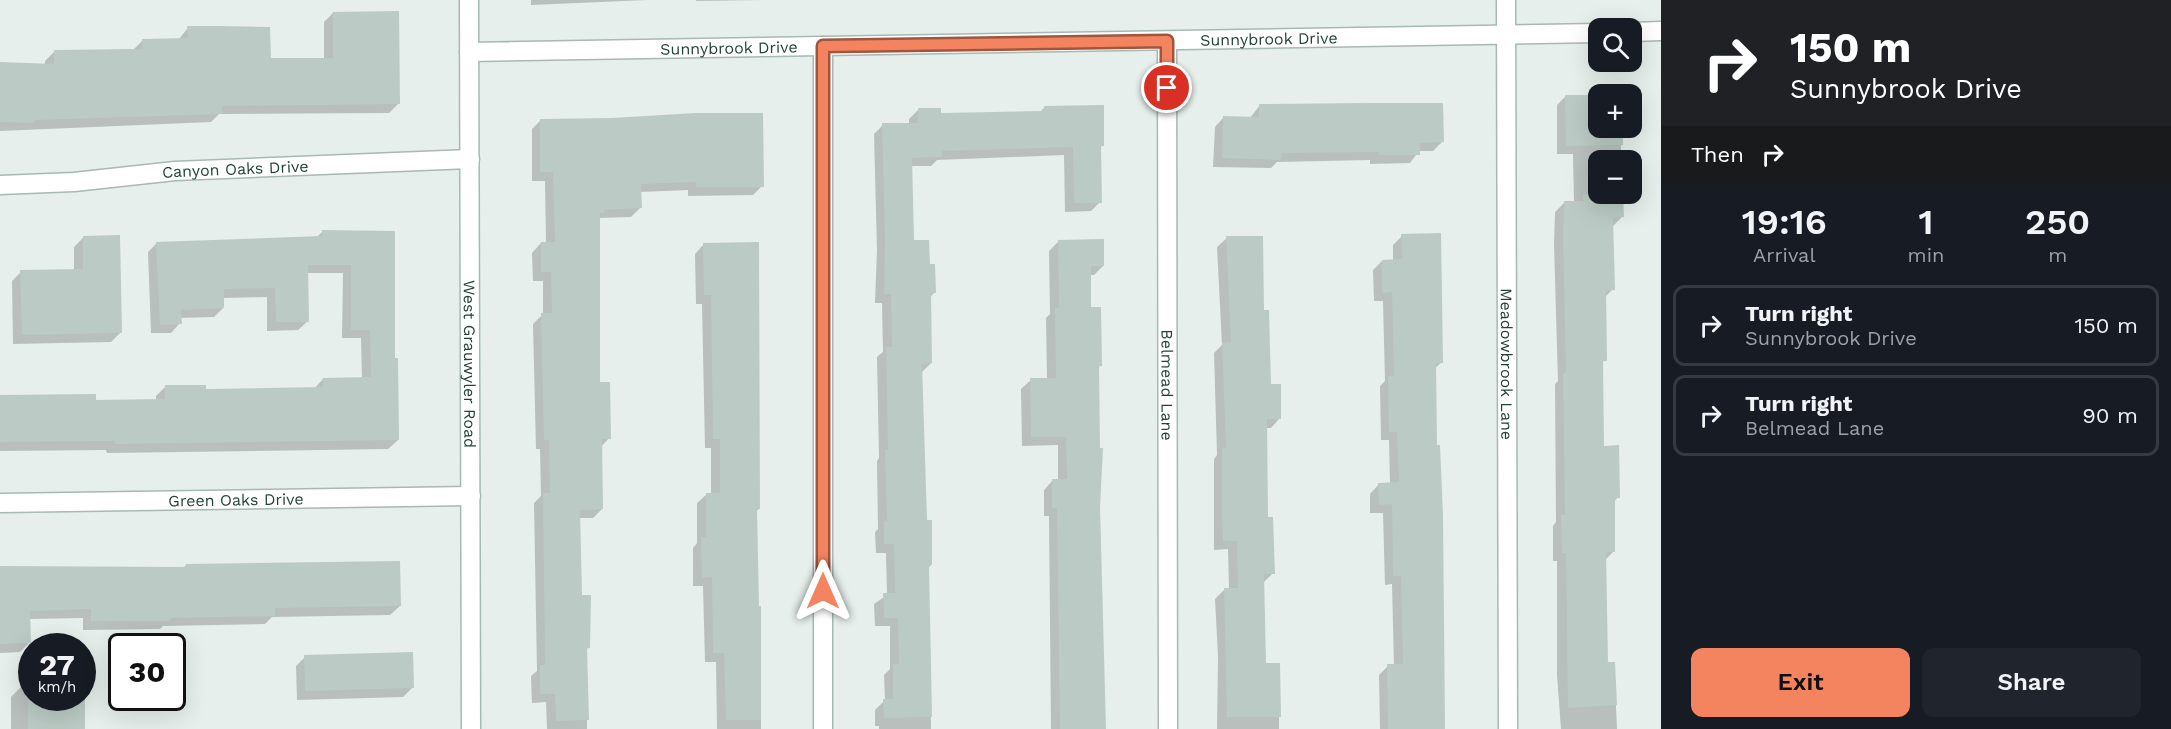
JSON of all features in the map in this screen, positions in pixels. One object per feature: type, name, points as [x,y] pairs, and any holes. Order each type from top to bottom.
[{"type":"street","name":"West Grauwyler Road","points":[[469,0],[471,729]]},
{"type":"street","name":"Meadowbrook Lane","points":[[1506,0],[1508,729]]},
{"type":"street","points":[[1642,32],[1661,31]]},
{"type":"street","name":"Sunnybrook Drive","points":[[469,52],[1588,33]]},
{"type":"street","name":"Belmead Lane","points":[[1167,41],[1168,729]]},
{"type":"street","points":[[823,46],[823,729]]},
{"type":"street","name":"Canyon Oaks Drive","points":[[0,185],[74,182],[175,171],[470,159]]},
{"type":"street","name":"Green Oaks Drive","points":[[0,503],[471,496]]},
{"type":"building","points":[[399,11],[400,104],[222,106],[222,114],[34,120],[34,123],[0,122],[0,62],[54,64],[54,50],[142,49],[142,39],[188,38],[187,26],[270,27],[271,58],[333,58],[333,12]]},
{"type":"building","points":[[1588,94],[1588,138],[1623,138],[1623,145],[1566,146],[1565,95]]},
{"type":"building","points":[[1443,103],[1444,142],[1420,143],[1420,155],[1379,155],[1379,152],[1282,153],[1281,160],[1222,158],[1223,116],[1259,117],[1259,104]]},
{"type":"building","points":[[1104,105],[1104,146],[1101,146],[1102,203],[1074,203],[1073,147],[942,151],[942,157],[912,158],[914,240],[929,240],[930,264],[935,264],[936,293],[931,293],[932,363],[922,364],[927,520],[932,520],[932,565],[929,565],[932,717],[884,718],[883,699],[893,699],[893,664],[899,664],[898,618],[884,618],[883,593],[895,593],[894,544],[884,544],[884,521],[887,521],[885,450],[888,450],[886,347],[892,347],[891,294],[884,294],[882,123],[918,123],[918,108],[941,108],[941,113],[1044,111],[1044,106]]},
{"type":"building","points":[[696,113],[763,113],[764,187],[696,187],[696,182],[641,184],[642,208],[604,210],[604,213],[600,213],[600,382],[610,382],[611,439],[602,439],[603,509],[580,510],[582,595],[591,595],[590,648],[587,648],[589,720],[556,721],[555,694],[540,694],[540,665],[545,665],[543,493],[550,493],[549,440],[544,440],[541,313],[552,313],[551,272],[541,272],[541,242],[555,242],[553,172],[540,172],[540,119]]},
{"type":"building","points":[[1583,194],[1588,194],[1588,204],[1623,204],[1624,217],[1613,218],[1615,290],[1606,290],[1607,361],[1603,361],[1604,446],[1619,445],[1620,498],[1615,498],[1615,552],[1606,552],[1608,662],[1615,662],[1617,705],[1568,708],[1566,553],[1562,553],[1561,515],[1565,515],[1563,373],[1566,373],[1563,234],[1564,201],[1583,201]]},
{"type":"building","points":[[322,230],[395,231],[395,358],[398,358],[399,440],[115,444],[115,441],[0,442],[0,395],[96,394],[96,400],[165,399],[165,385],[206,385],[206,389],[323,387],[323,378],[371,377],[370,330],[351,330],[351,265],[308,265],[309,322],[276,322],[275,288],[224,289],[224,308],[181,310],[182,324],[160,325],[156,242],[322,236]]},
{"type":"building","points":[[1441,233],[1443,363],[1436,363],[1437,445],[1440,445],[1443,515],[1445,729],[1388,729],[1387,664],[1403,664],[1401,576],[1393,576],[1392,504],[1379,505],[1378,483],[1399,482],[1397,432],[1389,432],[1388,376],[1394,376],[1392,292],[1382,293],[1382,260],[1402,259],[1401,234]]},
{"type":"building","points":[[120,235],[122,333],[22,335],[20,270],[83,269],[83,236]]},
{"type":"building","points":[[1226,236],[1263,236],[1264,310],[1269,310],[1271,384],[1281,384],[1281,419],[1267,419],[1268,517],[1273,517],[1275,574],[1264,574],[1266,663],[1280,663],[1281,717],[1227,717],[1224,588],[1238,588],[1237,541],[1223,541],[1222,518],[1222,448],[1226,448],[1222,343],[1231,342]]},
{"type":"building","points":[[1104,239],[1104,266],[1091,266],[1091,307],[1101,307],[1100,448],[1103,448],[1100,507],[1106,729],[1060,729],[1057,508],[1052,508],[1052,479],[1067,479],[1066,437],[1031,437],[1030,378],[1056,378],[1055,308],[1059,308],[1058,240]]},
{"type":"building","points":[[759,242],[760,509],[757,509],[759,606],[761,606],[761,720],[726,720],[724,653],[713,653],[712,577],[702,578],[701,537],[706,537],[706,493],[720,493],[720,439],[713,439],[711,295],[704,295],[703,243]]},
{"type":"building","points":[[400,561],[401,606],[275,608],[275,616],[170,618],[170,621],[91,621],[91,609],[30,611],[31,633],[18,633],[18,643],[0,644],[0,566],[186,567],[186,564]]},
{"type":"building","points":[[413,652],[414,688],[305,691],[304,655]]},
{"type":"building","points":[[28,711],[85,711],[85,729],[28,729]]},
{"type":"route","points":[[823,591],[823,46],[1167,41],[1167,88]]}]
